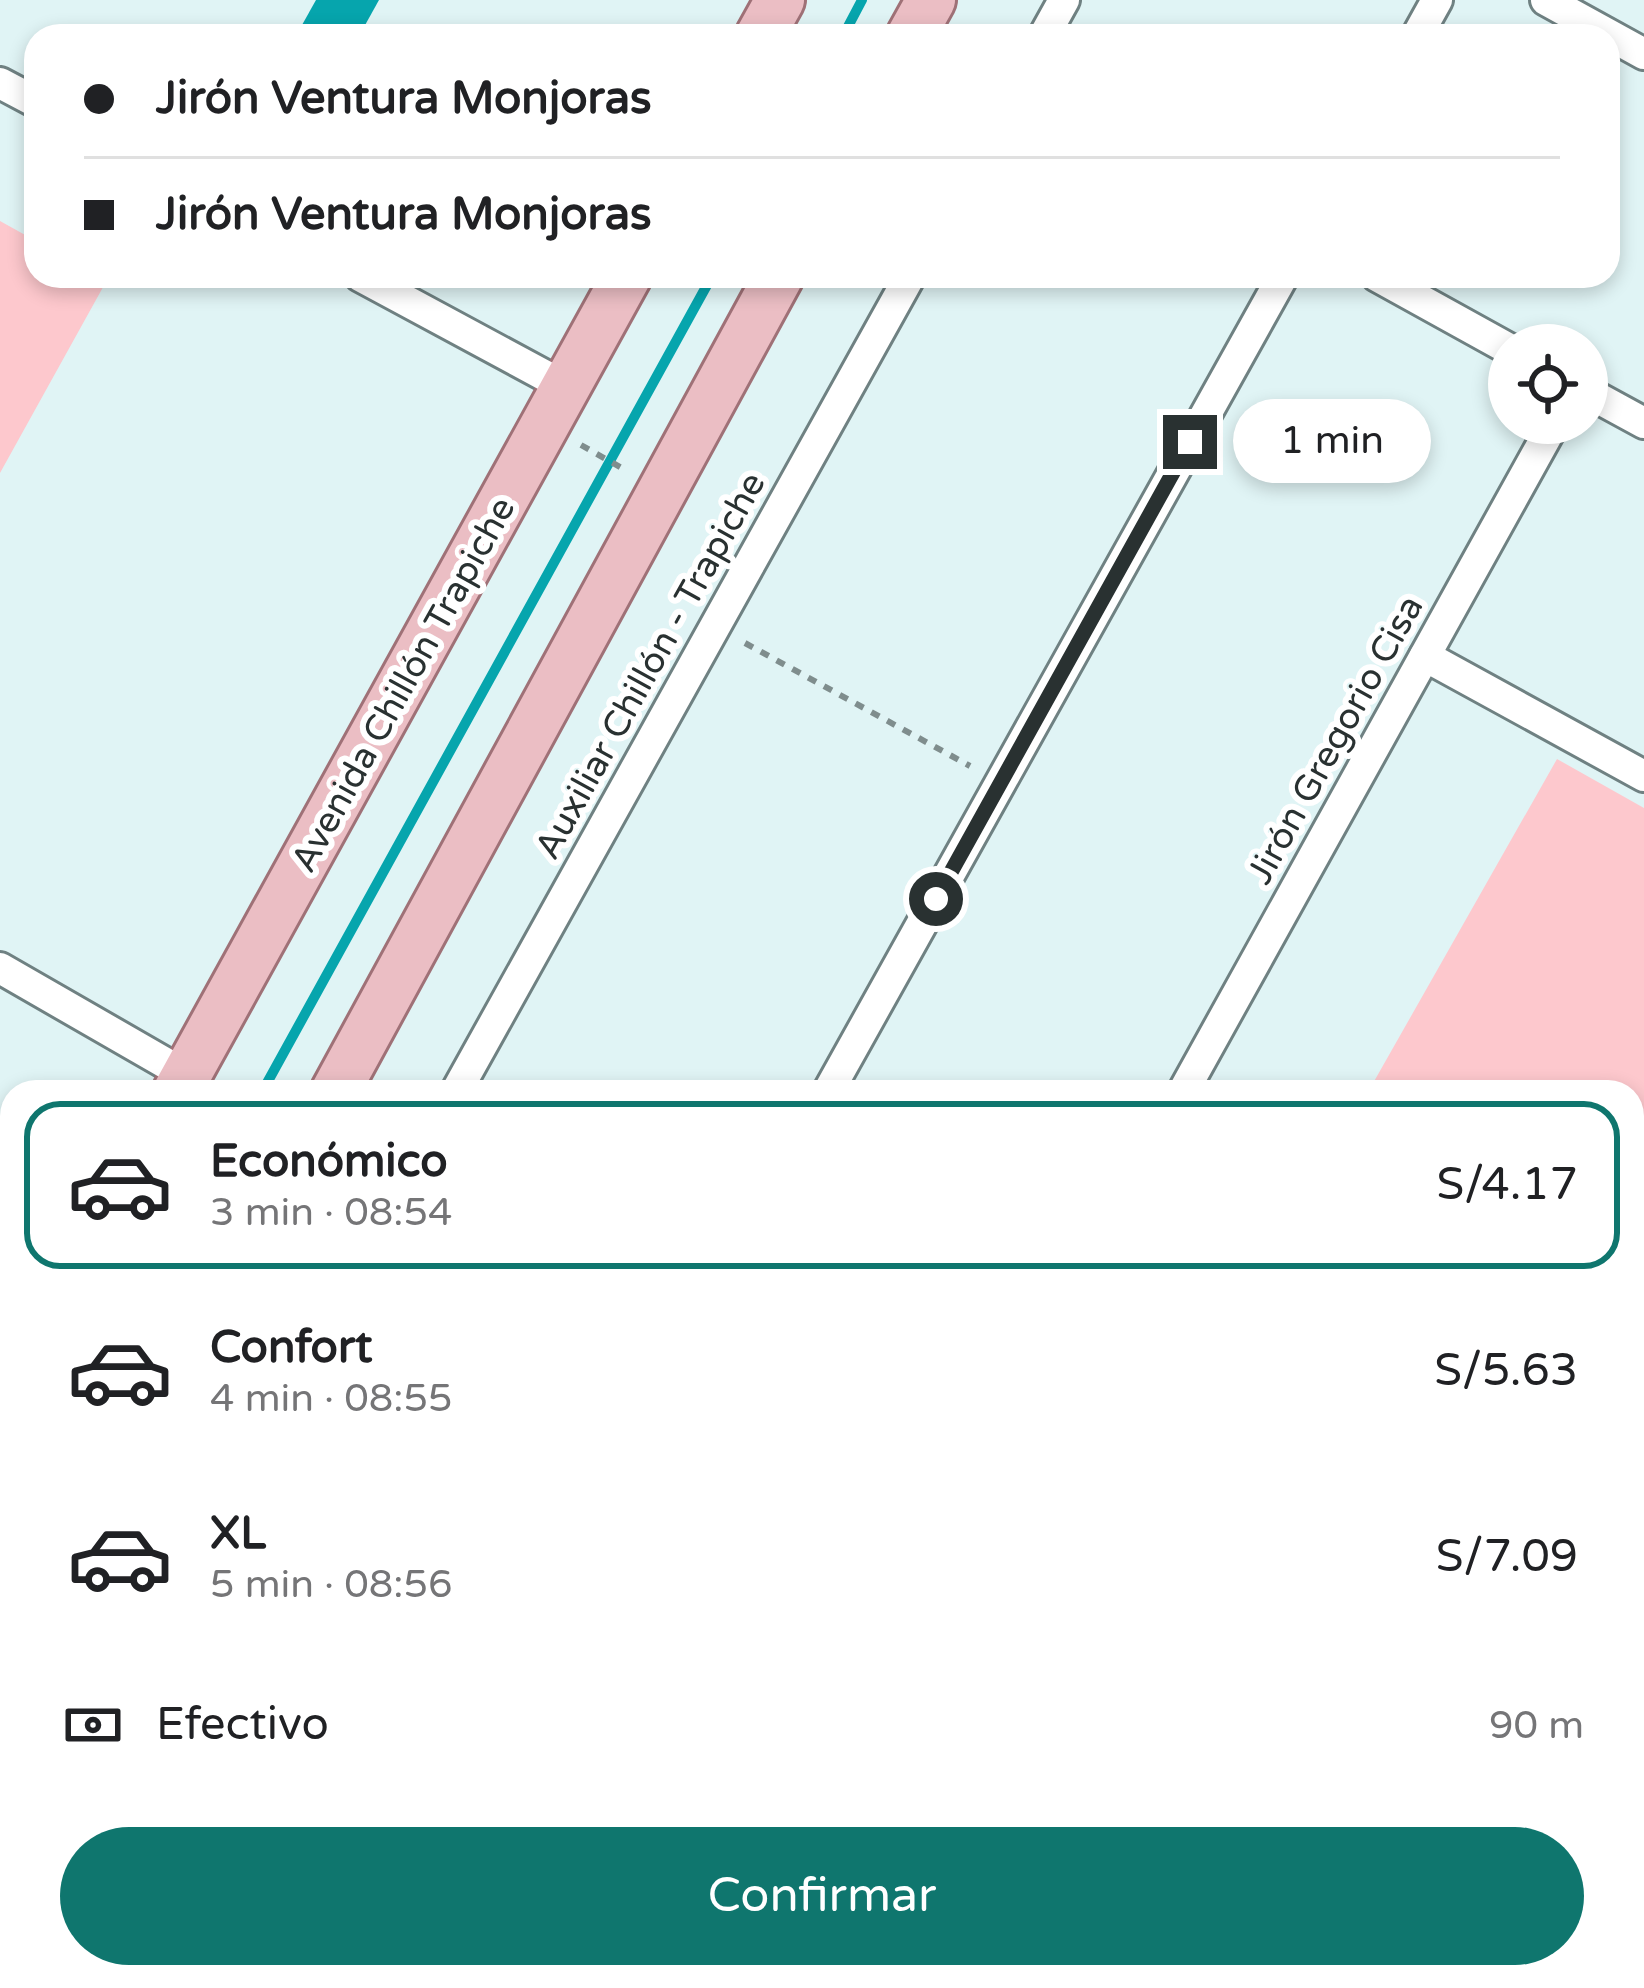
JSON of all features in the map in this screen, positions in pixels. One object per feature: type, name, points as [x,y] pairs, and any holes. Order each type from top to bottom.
[{"type":"main road","name":"Avenida Chillón Trapiche","points":[[184,1080],[620,288]]},
{"type":"main road","points":[[342,1080],[772,288]]},
{"type":"street","points":[[1546,0],[1590,24]]},
{"type":"street","points":[[378,288],[556,406]]},
{"type":"street","name":"Auxiliar Chillón - Trapiche","points":[[463,1080],[903,288]]},
{"type":"street","points":[[835,1080],[1276,288]]},
{"type":"street","points":[[1399,288],[1488,337]]},
{"type":"street","points":[[1608,403],[1644,423]]},
{"type":"street","name":"Jirón Gregorio Cisa","points":[[1191,1080],[1542,444]]},
{"type":"street","points":[[1425,656],[1644,776]]},
{"type":"street","points":[[0,968],[177,1080]]},
{"type":"path","points":[[556,406],[662,491]]},
{"type":"path","points":[[716,627],[1000,783]]},
{"type":"shaded area","points":[[0,221],[24,234],[24,288],[103,288],[0,473]]},
{"type":"shaded area","points":[[1557,759],[1644,808],[1644,1080],[1375,1080]]},
{"type":"water","points":[[316,0],[379,0],[366,24],[303,24]]},
{"type":"waterway","points":[[849,24],[862,0]]},
{"type":"waterway","points":[[269,1080],[705,288]]},
{"type":"route","points":[[936,899],[1190,442]]}]
